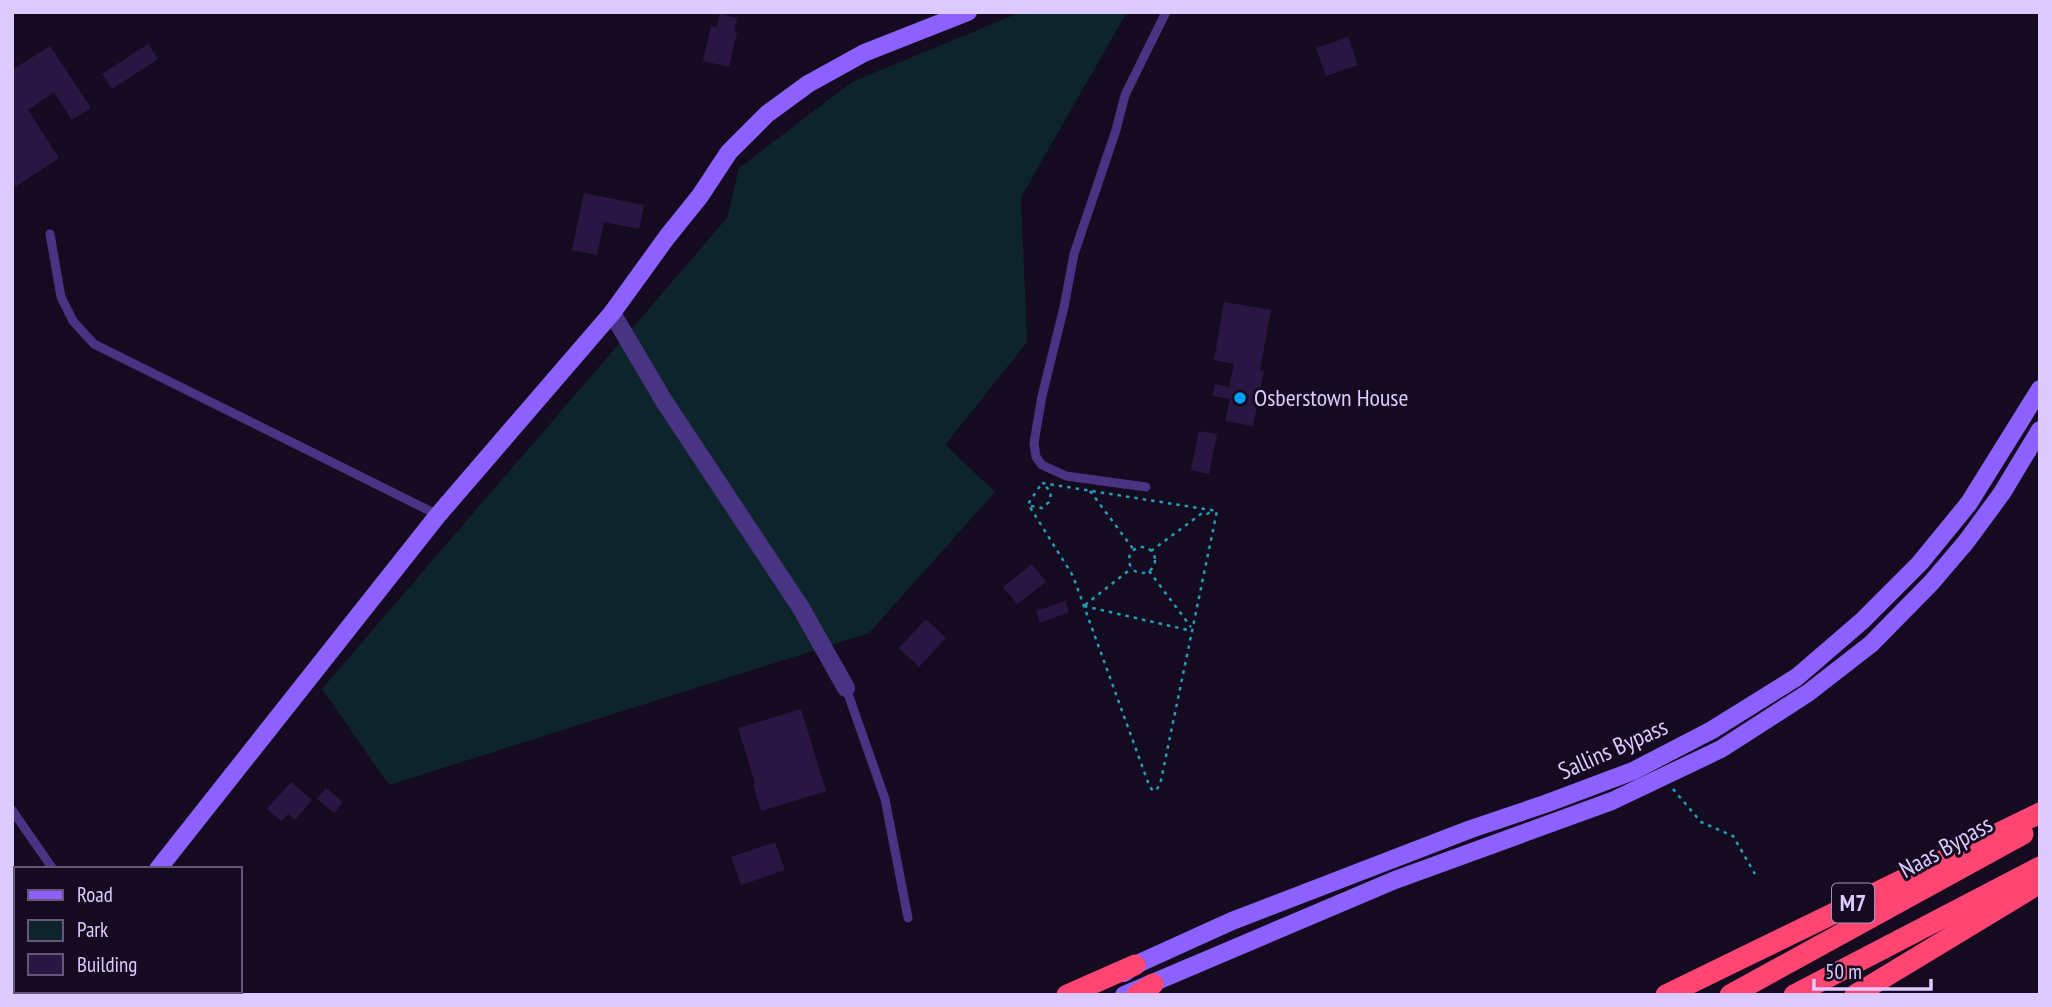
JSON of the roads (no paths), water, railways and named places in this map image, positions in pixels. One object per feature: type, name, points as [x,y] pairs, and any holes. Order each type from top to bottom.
[{"type":"highway","name":"M7","points":[[1666,995],[2040,813]]},
{"type":"highway","name":"Naas Bypass","points":[[1730,995],[2040,825]]},
{"type":"highway","name":"M7","points":[[1794,995],[2040,867]]},
{"type":"highway","points":[[1855,995],[2040,883]]},
{"type":"highway","points":[[1067,995],[1135,965]]},
{"type":"main road","points":[[160,867],[438,515],[612,313],[700,196],[729,152],[767,114],[808,84],[864,53],[968,12]]},
{"type":"main road","name":"Sallins Bypass","points":[[1092,995],[1135,965],[1232,920],[1633,771],[1712,730],[1797,677],[1862,621],[1920,563],[1969,503],[2040,389]]},
{"type":"main road","name":"Sallins Bypass","points":[[1124,995],[1145,990],[1395,880],[1612,802],[1721,749],[1808,693],[1871,644],[1931,583],[1966,542],[2002,493],[2040,430]]},
{"type":"street","points":[[612,313],[664,401],[801,608],[846,688]]},
{"type":"lane","points":[[1146,487],[1066,476],[1042,465],[1036,457],[1034,443],[1074,254],[1116,130],[1125,95],[1166,12]]},
{"type":"lane","points":[[50,234],[61,297],[72,321],[94,344],[438,515]]},
{"type":"lane","points":[[846,688],[886,799],[908,918]]},
{"type":"lane","points":[[12,810],[52,867]]},
{"type":"place","name":"Osberstown House","points":[[1240,398]]}]
